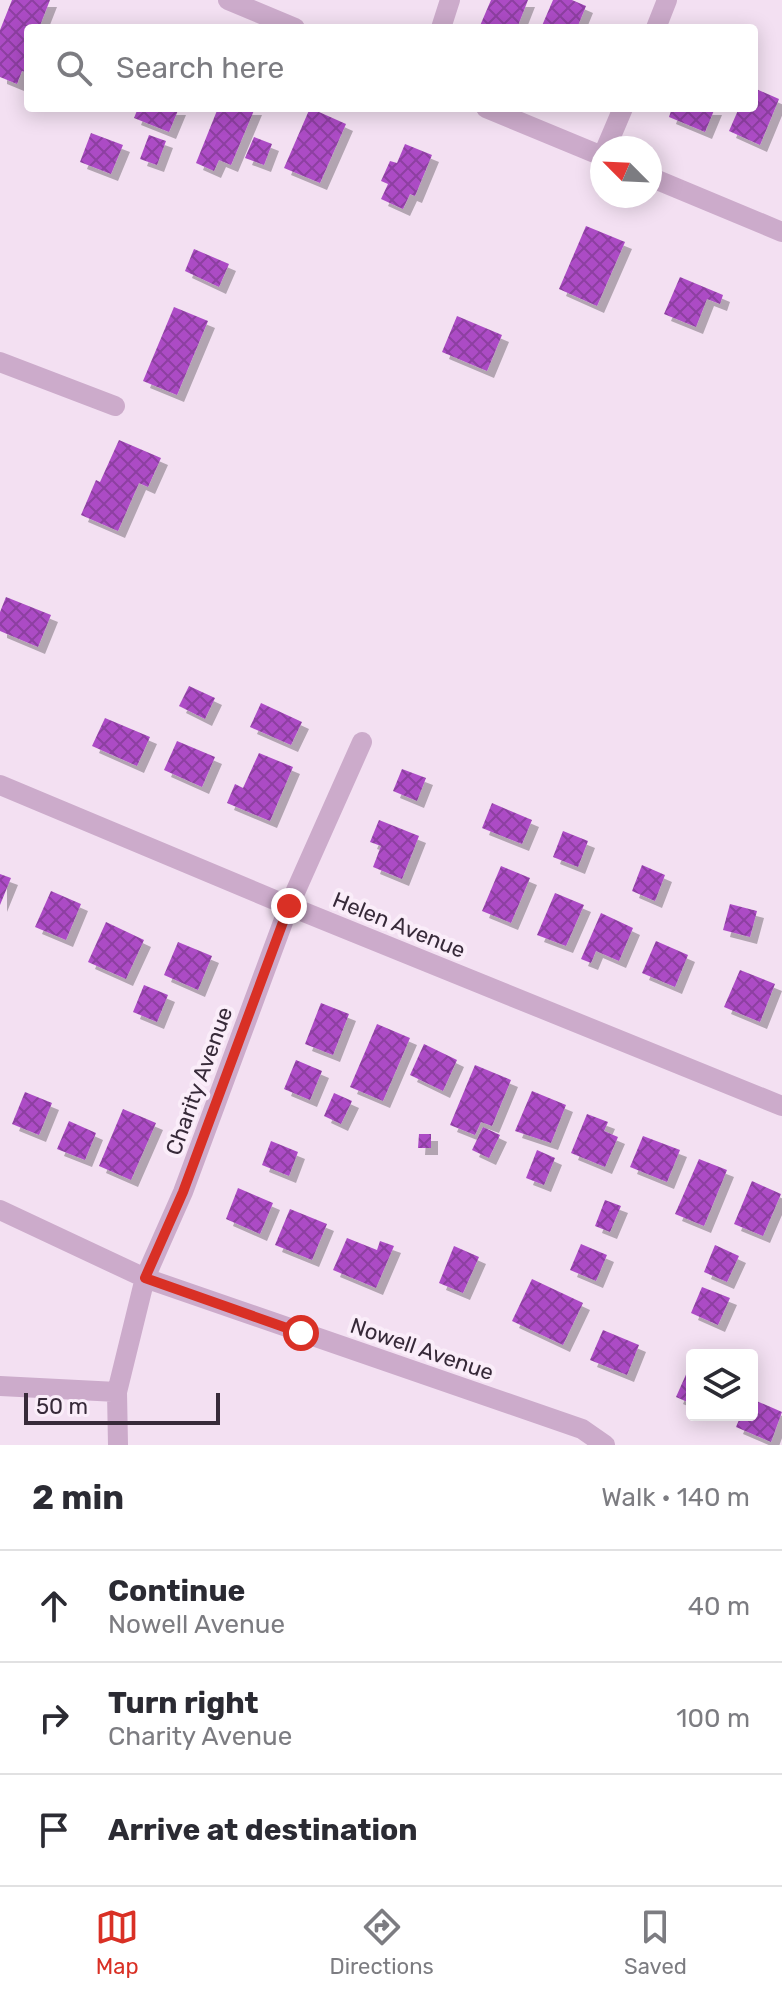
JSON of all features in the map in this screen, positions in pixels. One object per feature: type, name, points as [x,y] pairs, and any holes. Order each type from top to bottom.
[{"type":"street","points":[[228,0],[285,24]]},
{"type":"street","points":[[442,24],[450,0]]},
{"type":"street","points":[[658,24],[667,0]]},
{"type":"street","points":[[496,112],[590,151]]},
{"type":"street","points":[[611,136],[621,112]]},
{"type":"street","points":[[662,182],[782,232]]},
{"type":"street","points":[[0,362],[115,406]]},
{"type":"street","name":"Charity Avenue","points":[[118,1445],[117,1392],[145,1278],[183,1192],[289,906],[362,742]]},
{"type":"street","name":"Helen Avenue","points":[[0,785],[782,1106]]},
{"type":"street","name":"Nowell Avenue","points":[[0,1210],[145,1278],[605,1445]]},
{"type":"street","points":[[0,1386],[117,1392]]},
{"type":"building","points":[[12,0],[50,0],[41,24],[24,24],[24,72],[17,84],[0,77],[0,30]]},
{"type":"building","points":[[491,0],[528,0],[519,24],[481,24]]},
{"type":"building","points":[[553,0],[572,0],[586,6],[579,24],[543,24]]},
{"type":"building","points":[[758,90],[779,99],[760,145],[729,131],[737,112],[758,112]]},
{"type":"building","points":[[136,112],[177,112],[169,132],[134,118]]},
{"type":"building","points":[[216,112],[253,112],[231,165],[219,160],[214,171],[196,163]]},
{"type":"building","points":[[308,112],[319,112],[346,124],[320,183],[284,168]]},
{"type":"building","points":[[671,112],[713,112],[705,132],[669,117]]},
{"type":"building","points":[[91,133],[123,145],[111,174],[80,162]]},
{"type":"building","points":[[149,135],[166,141],[157,165],[140,159]]},
{"type":"building","points":[[254,137],[272,144],[264,165],[245,158]]},
{"type":"building","points":[[405,144],[432,155],[415,196],[410,194],[403,209],[381,199],[388,184],[381,181],[390,161],[397,163]]},
{"type":"building","points":[[586,226],[625,242],[597,306],[559,289]]},
{"type":"building","points":[[194,249],[229,264],[219,287],[185,271]]},
{"type":"building","points":[[680,277],[723,295],[720,304],[707,299],[696,327],[664,314]]},
{"type":"building","points":[[174,307],[208,321],[177,395],[143,381]]},
{"type":"building","points":[[457,316],[502,335],[487,371],[442,352]]},
{"type":"building","points":[[119,440],[161,458],[148,487],[139,483],[118,531],[81,515],[96,480],[100,482]]},
{"type":"building","points":[[6,597],[51,615],[38,647],[0,631],[0,612]]},
{"type":"building","points":[[189,686],[215,698],[205,719],[179,706]]},
{"type":"building","points":[[261,703],[302,722],[291,745],[250,727]]},
{"type":"building","points":[[105,718],[150,737],[137,766],[92,746]]},
{"type":"building","points":[[177,741],[215,757],[202,787],[164,770]]},
{"type":"building","points":[[259,753],[293,767],[270,821],[227,803],[235,784],[243,788]]},
{"type":"building","points":[[402,769],[426,778],[417,801],[393,791]]},
{"type":"building","points":[[492,803],[532,820],[522,844],[482,828]]},
{"type":"building","points":[[379,820],[419,836],[402,879],[373,867],[381,846],[370,842]]},
{"type":"building","points":[[563,831],[588,841],[578,867],[553,857]]},
{"type":"building","points":[[642,865],[665,875],[655,901],[632,891]]},
{"type":"building","points":[[501,866],[530,878],[511,923],[482,911]]},
{"type":"building","points":[[0,874],[11,878],[0,905]]},
{"type":"building","points":[[51,891],[81,904],[66,940],[35,927]]},
{"type":"building","points":[[555,893],[584,905],[566,946],[537,935]]},
{"type":"building","points":[[730,904],[757,911],[750,937],[723,930]]},
{"type":"building","points":[[601,913],[633,928],[619,961],[596,951],[591,963],[581,959]]},
{"type":"building","points":[[106,922],[144,940],[126,979],[88,962]]},
{"type":"building","points":[[656,941],[688,955],[675,987],[642,973]]},
{"type":"building","points":[[178,942],[212,956],[198,990],[164,975]]},
{"type":"building","points":[[740,970],[775,984],[760,1022],[724,1007]]},
{"type":"building","points":[[144,985],[168,995],[157,1022],[133,1012]]},
{"type":"building","points":[[321,1003],[349,1014],[333,1055],[305,1044]]},
{"type":"building","points":[[377,1024],[410,1038],[383,1101],[350,1087]]},
{"type":"building","points":[[424,1044],[457,1060],[443,1091],[410,1075]]},
{"type":"building","points":[[296,1060],[322,1071],[310,1100],[284,1089]]},
{"type":"building","points":[[475,1065],[511,1080],[492,1126],[481,1122],[475,1135],[450,1125]]},
{"type":"building","points":[[532,1091],[566,1105],[551,1143],[515,1131]]},
{"type":"building","points":[[25,1092],[52,1103],[39,1135],[12,1124]]},
{"type":"building","points":[[334,1093],[352,1101],[341,1124],[324,1116]]},
{"type":"building","points":[[123,1109],[156,1123],[131,1180],[99,1166]]},
{"type":"building","points":[[587,1114],[608,1122],[604,1131],[618,1137],[605,1167],[571,1153]]},
{"type":"building","points":[[69,1121],[96,1133],[85,1160],[57,1149]]},
{"type":"building","points":[[483,1127],[500,1135],[489,1158],[472,1150]]},
{"type":"building","points":[[419,1134],[431,1134],[431,1148],[418,1148]]},
{"type":"building","points":[[643,1136],[680,1150],[667,1182],[630,1167]]},
{"type":"building","points":[[271,1141],[298,1152],[289,1176],[262,1165]]},
{"type":"building","points":[[537,1150],[555,1158],[544,1185],[526,1178]]},
{"type":"building","points":[[699,1159],[727,1170],[704,1226],[675,1214]]},
{"type":"building","points":[[752,1181],[781,1194],[763,1236],[734,1224]]},
{"type":"building","points":[[238,1188],[273,1203],[260,1234],[226,1219]]},
{"type":"building","points":[[605,1200],[621,1206],[610,1232],[595,1226]]},
{"type":"building","points":[[290,1209],[327,1224],[312,1260],[275,1245]]},
{"type":"building","points":[[347,1238],[377,1250],[380,1241],[394,1246],[376,1288],[333,1270]]},
{"type":"building","points":[[581,1244],[607,1255],[596,1281],[570,1270]]},
{"type":"building","points":[[715,1245],[739,1256],[727,1282],[704,1272]]},
{"type":"building","points":[[454,1246],[479,1257],[463,1293],[439,1283]]},
{"type":"building","points":[[532,1279],[583,1303],[563,1345],[512,1321]]},
{"type":"building","points":[[702,1287],[730,1298],[718,1325],[691,1313]]},
{"type":"building","points":[[603,1330],[639,1345],[627,1375],[590,1360]]},
{"type":"building","points":[[686,1374],[686,1401],[676,1397]]},
{"type":"building","points":[[758,1402],[782,1412],[771,1442],[736,1427],[738,1421],[758,1421]]},
{"type":"route","points":[[289,906],[183,1192],[145,1278],[301,1333]]}]
